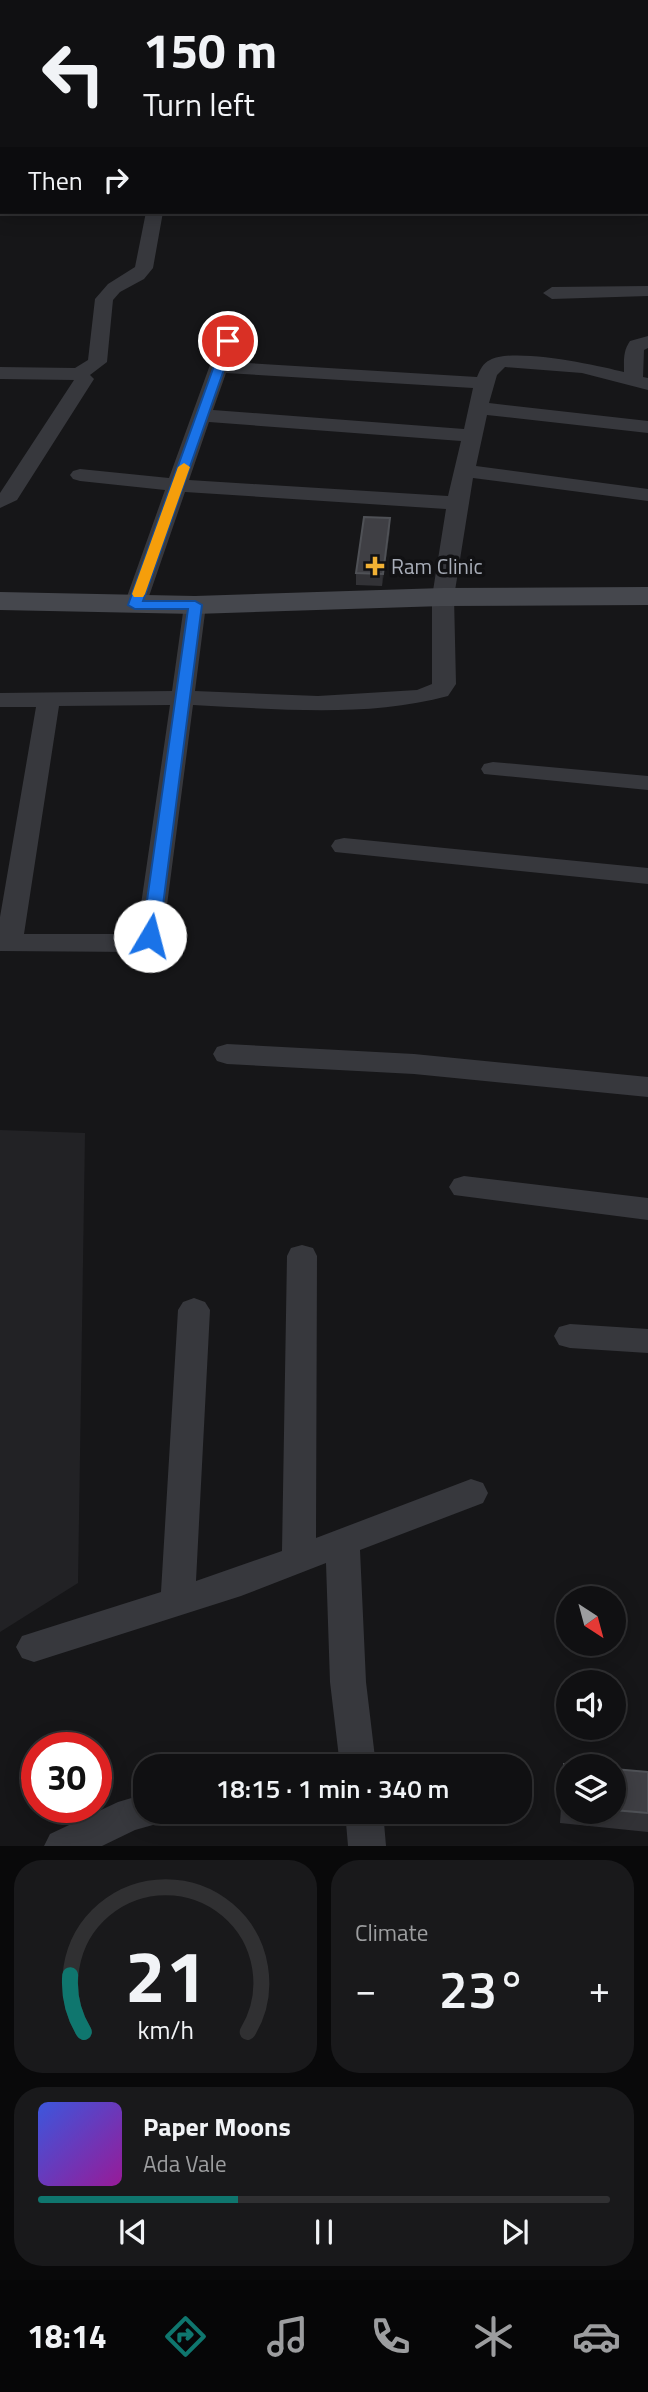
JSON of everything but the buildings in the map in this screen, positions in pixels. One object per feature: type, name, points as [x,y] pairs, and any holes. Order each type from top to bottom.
[{"type":"street","points":[[0,373],[78,374],[97,362],[104,299],[114,288],[138,275],[147,261],[154,214]]},
{"type":"street","points":[[552,293],[648,291]]},
{"type":"street","points":[[135,605],[228,341]]},
{"type":"street","points":[[0,700],[184,698],[318,703],[431,694],[440,691],[444,684],[443,597],[457,503],[484,383],[492,367],[505,361],[583,367],[641,382],[634,350],[637,345],[648,342]]},
{"type":"street","points":[[219,367],[484,383]]},
{"type":"street","points":[[0,502],[10,496],[82,385],[83,379],[78,374]]},
{"type":"street","points":[[479,408],[648,427]]},
{"type":"street","points":[[200,415],[473,436]]},
{"type":"street","points":[[464,471],[648,495]]},
{"type":"street","points":[[80,475],[178,485],[457,503]]},
{"type":"street","points":[[0,601],[195,605],[443,597],[648,596]]},
{"type":"street","points":[[49,698],[4,942],[137,943],[150,936],[195,605]]},
{"type":"street","points":[[493,769],[648,783]]},
{"type":"street","points":[[344,846],[648,876]]},
{"type":"street","points":[[227,1054],[428,1066],[648,1087]]},
{"type":"street","points":[[464,1187],[648,1209]]},
{"type":"street","points":[[299,1559],[302,1256]]},
{"type":"street","points":[[178,1601],[194,1310]]},
{"type":"street","points":[[570,1336],[648,1341]]},
{"type":"street","points":[[34,1647],[299,1559],[471,1493]]},
{"type":"street","points":[[343,1541],[346,1648],[351,1725],[356,1754]]},
{"type":"street","points":[[63,1846],[133,1814]]},
{"type":"street","points":[[365,1824],[367,1846]]},
{"type":"shaded area","points":[[0,1130],[85,1133],[78,1583],[0,1632]]},
{"type":"slow traffic","points":[[139,594],[184,467]]},
{"type":"place","name":"Ram Clinic","points":[[375,566]]},
{"type":"route","points":[[150,936],[195,605],[135,605],[228,341]]}]
